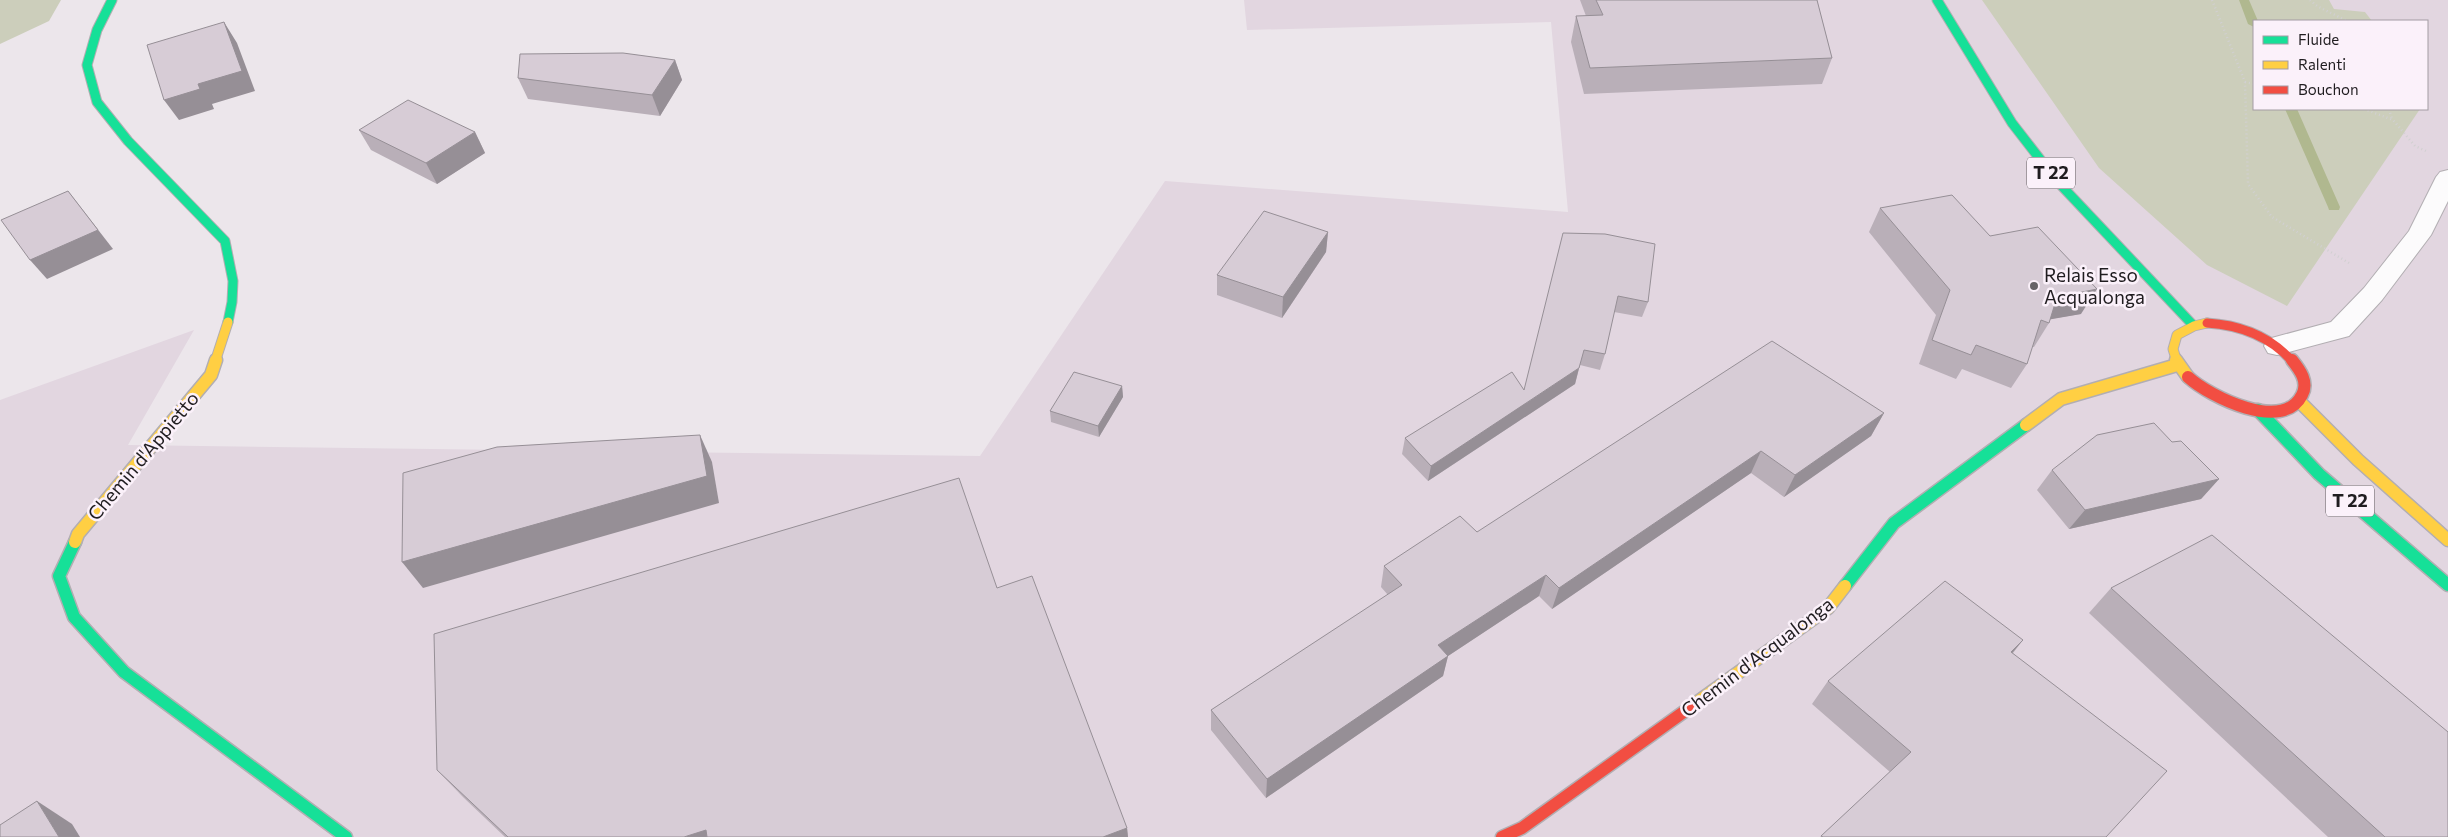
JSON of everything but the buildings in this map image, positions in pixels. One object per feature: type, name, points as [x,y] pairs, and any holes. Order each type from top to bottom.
[{"type":"street","name":"Chemin d'Appietto","points":[[112,0],[97,30],[87,65],[97,102],[128,141],[225,241],[231,260],[231,312],[211,375],[78,534],[59,576],[74,618],[124,672],[346,837]]},
{"type":"street","name":"T 22","points":[[1937,0],[2017,131],[2057,181],[2192,324]]},
{"type":"street","points":[[2276,346],[2340,329],[2382,282],[2419,235],[2448,177]]},
{"type":"street","points":[[2207,322],[2243,329],[2276,346],[2293,360],[2303,375],[2305,390],[2299,401],[2289,407],[2275,410],[2258,410],[2239,406],[2202,389],[2177,365],[2172,352],[2172,340],[2180,330],[2192,324],[2207,322]]},
{"type":"street","name":"Chemin d'Acqualonga","points":[[1502,837],[1522,828],[1828,608],[1894,523],[2061,399],[2177,365]]},
{"type":"street","name":"T 22","points":[[2299,401],[2358,460],[2448,540]]},
{"type":"street","name":"T 22","points":[[2258,410],[2319,474],[2448,585]]},
{"type":"path","points":[[2212,0],[2245,82],[2248,184],[2272,217],[2382,282]]},
{"type":"path","points":[[2310,0],[2317,6],[2345,20]]},
{"type":"path","points":[[2245,82],[2253,84]]},
{"type":"path","points":[[2367,110],[2392,120]]},
{"type":"path","points":[[2389,110],[2392,120],[2415,146],[2432,155]]},
{"type":"shaded area","points":[[1244,0],[2448,0],[2448,837],[0,837],[0,400],[194,330],[128,445],[980,456],[1165,181],[1568,212],[1551,22],[1247,30]]},
{"type":"green space","points":[[0,0],[61,0],[49,21],[0,44]]},
{"type":"green space","points":[[1982,0],[2329,0],[2334,9],[2365,12],[2371,20],[2253,20],[2253,110],[2419,110],[2287,306],[2207,265],[2099,168]]},
{"type":"waterway","points":[[2244,0],[2253,22]]},
{"type":"waterway","points":[[2291,110],[2334,207]]},
{"type":"traffic: fast","points":[[112,0],[97,30],[87,65],[97,102],[128,141],[225,241],[233,281],[232,302],[228,322]]},
{"type":"traffic: fast","points":[[1937,0],[2012,123],[2057,181],[2192,324]]},
{"type":"traffic: fast","points":[[2258,410],[2319,474],[2448,585]]},
{"type":"traffic: fast","points":[[1845,586],[1894,523],[2026,425]]},
{"type":"traffic: fast","points":[[75,542],[59,576],[74,617],[124,672],[346,837]]},
{"type":"traffic: slow","points":[[75,542],[78,534],[211,375],[228,322]]},
{"type":"traffic: slow","points":[[2188,377],[2175,357],[2174,341],[2177,335],[2184,330],[2207,323]]},
{"type":"traffic: slow","points":[[2026,425],[2061,399],[2177,365]]},
{"type":"traffic: slow","points":[[2299,401],[2358,460],[2448,540]]},
{"type":"traffic: slow","points":[[1692,706],[1828,608],[1845,586]]},
{"type":"traffic: jam","points":[[2188,377],[2197,385],[2225,401],[2259,410],[2274,411],[2288,408],[2299,401],[2304,390],[2304,379],[2298,368],[2278,348],[2255,333],[2240,327],[2207,323]]},
{"type":"traffic: jam","points":[[1502,837],[1522,828],[1692,706]]},
{"type":"place","name":"Relais Esso Acqualonga","points":[[2034,286]]}]
